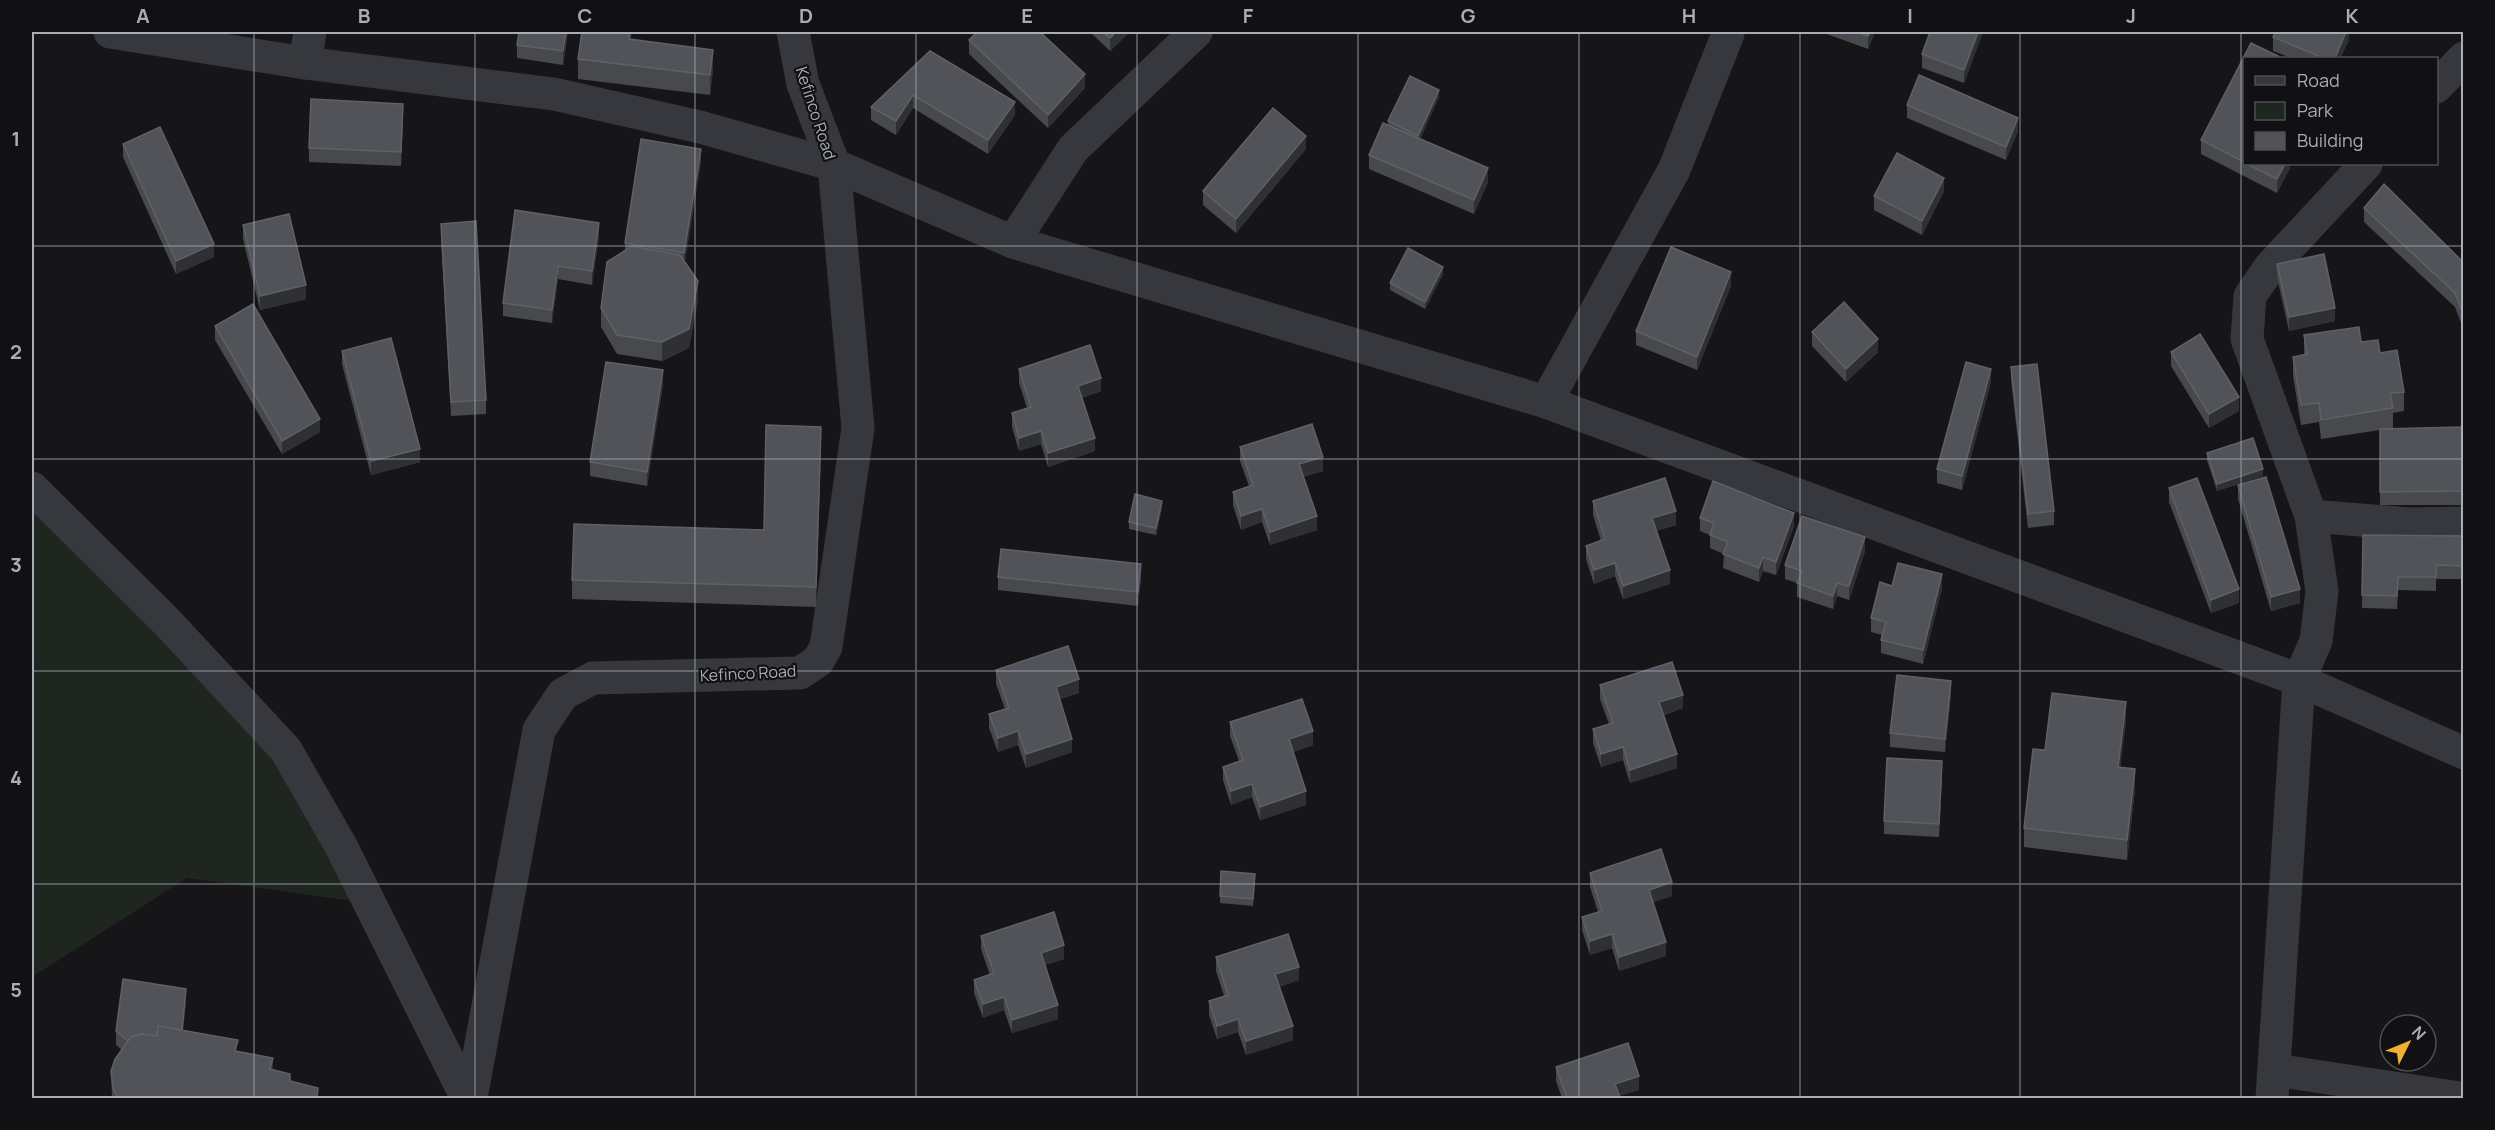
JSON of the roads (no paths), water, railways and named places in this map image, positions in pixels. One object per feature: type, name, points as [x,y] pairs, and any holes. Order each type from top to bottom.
[{"type":"street","points":[[110,32],[307,47],[554,94],[700,127],[834,165],[1013,242],[1546,402],[2299,680],[2463,753]]},
{"type":"street","name":"Kefinco Road","points":[[469,1098],[539,730],[563,694],[593,678],[800,673],[818,661],[826,647],[858,428],[834,165],[803,84],[793,32]]},
{"type":"street","points":[[1013,242],[1073,149],[1196,32]]},
{"type":"street","points":[[1546,402],[1674,170],[1728,34]]},
{"type":"street","points":[[2438,85],[2463,58]]},
{"type":"street","points":[[2365,165],[2270,267],[2250,296],[2247,339],[2310,516],[2322,591],[2316,641],[2299,680],[2273,1084],[2460,1098]]},
{"type":"street","points":[[32,488],[166,621],[286,750],[341,846],[469,1098]]},
{"type":"street","points":[[2310,516],[2410,524],[2463,523]]}]
